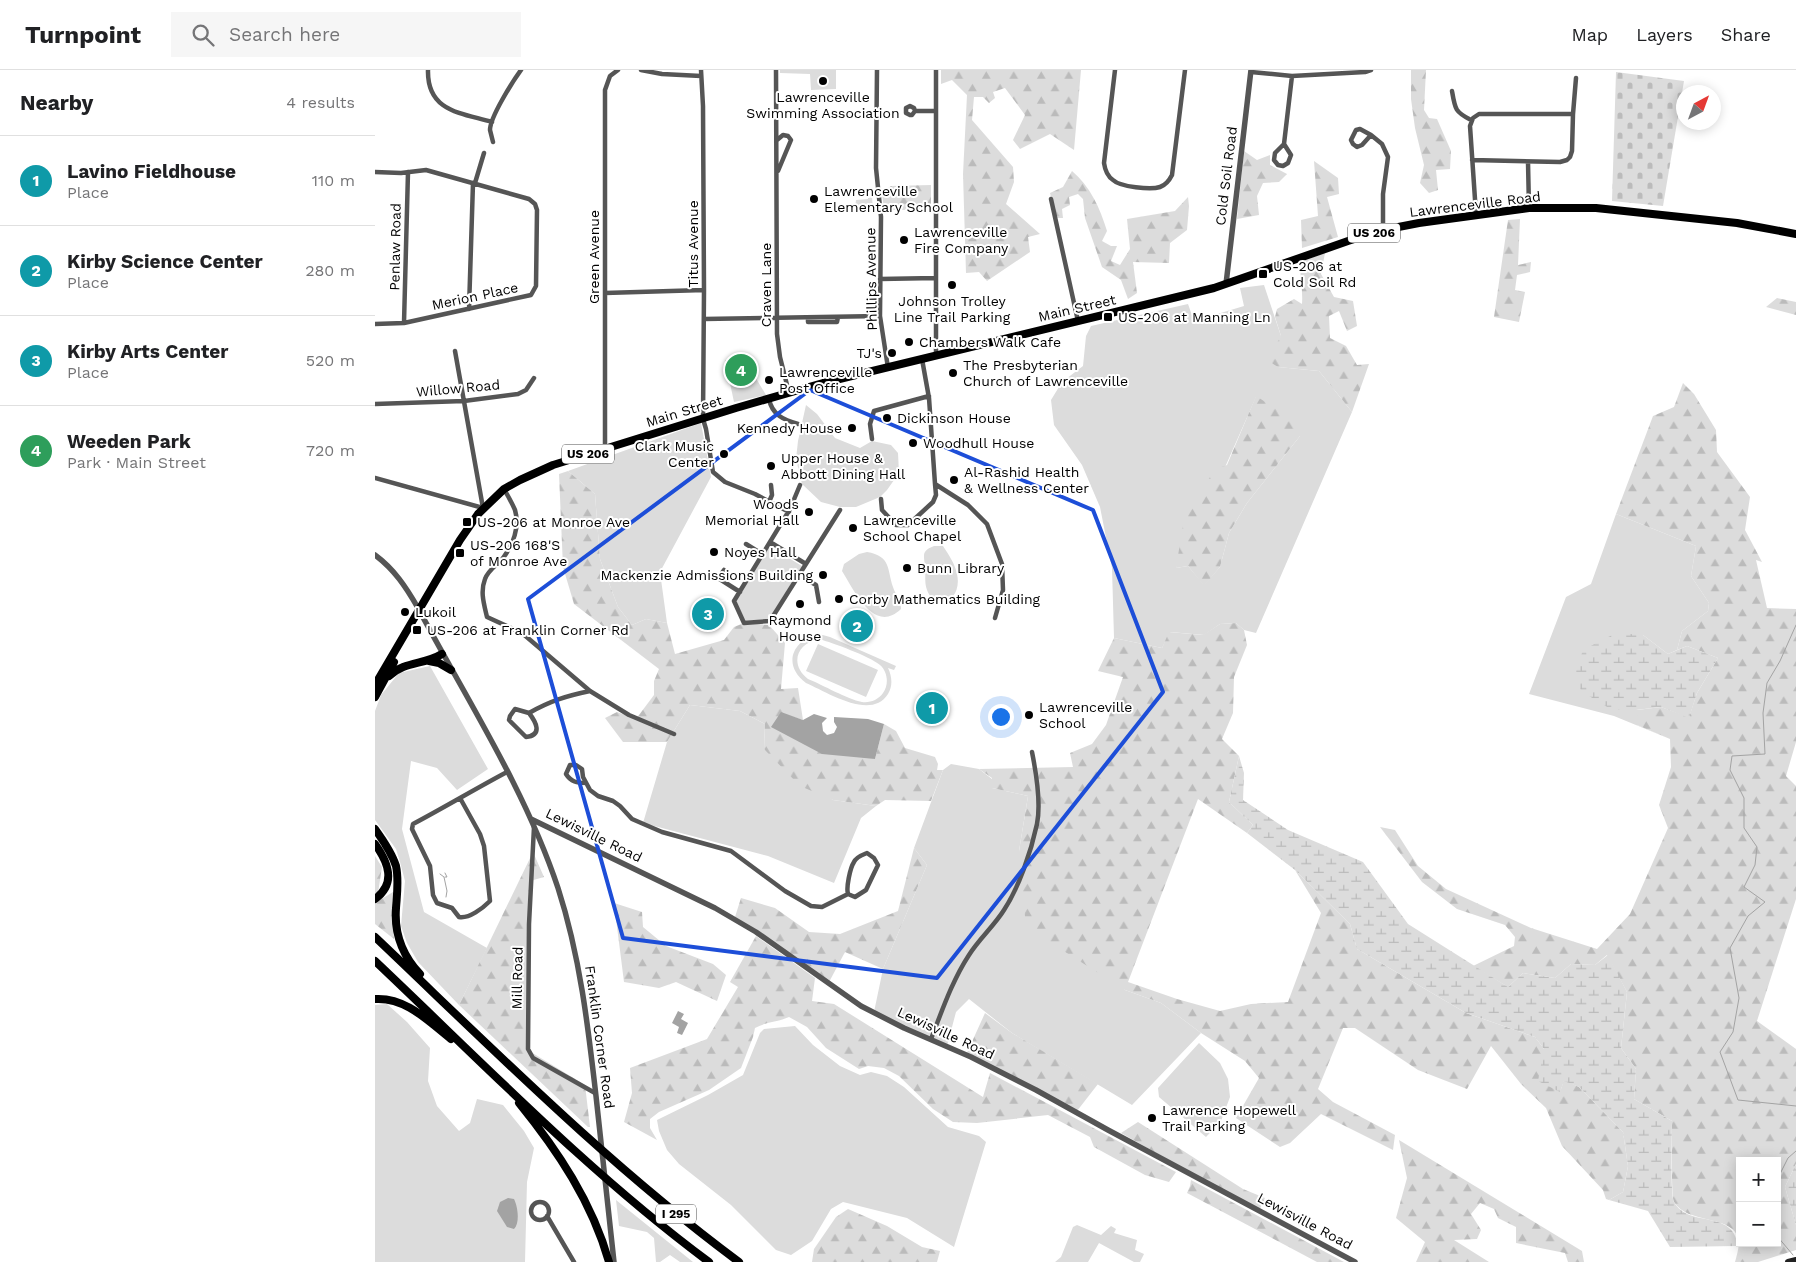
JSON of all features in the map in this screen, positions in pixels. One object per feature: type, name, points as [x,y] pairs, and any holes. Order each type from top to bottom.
[{"type":"highway","name":"Lawrenceville Road","points":[[1226,284],[1325,248],[1383,230],[1476,214],[1529,208],[1610,210],[1737,223],[1796,234]]},
{"type":"highway","name":"Main Street","points":[[419,611],[460,540],[483,508],[505,489],[531,474],[605,449],[789,393],[1226,284]]},
{"type":"highway","name":"US 206","points":[[375,697],[408,637],[419,611]]},
{"type":"highway","name":"US 206","points":[[375,685],[419,611]]},
{"type":"highway","points":[[429,661],[442,654]]},
{"type":"highway","points":[[385,679],[408,664],[429,661],[439,663],[451,670]]},
{"type":"highway","points":[[375,830],[388,849],[396,867],[398,886],[395,926],[405,954],[415,968],[484,1040]]},
{"type":"highway","points":[[375,844],[387,864],[389,874],[385,889],[375,899]]},
{"type":"highway","name":"I 295","points":[[375,937],[591,1142],[685,1221],[739,1262]]},
{"type":"highway","name":"I 295","points":[[375,961],[593,1167],[709,1262]]},
{"type":"highway","points":[[375,999],[393,1000],[408,1006],[484,1064]]},
{"type":"highway","points":[[493,1073],[541,1131],[567,1169],[592,1213],[609,1262]]},
{"type":"main road","points":[[1788,1262],[1796,1260]]},
{"type":"street","points":[[428,70],[431,90],[441,104],[455,112],[492,122]]},
{"type":"street","points":[[493,142],[490,128],[492,122],[505,95],[521,70]]},
{"type":"street","name":"Green Avenue","points":[[605,449],[605,90],[610,76],[618,70]]},
{"type":"street","points":[[641,70],[662,74],[701,76]]},
{"type":"street","name":"Titus Avenue","points":[[701,70],[704,290],[703,419],[713,472],[725,482],[769,502]]},
{"type":"street","name":"Craven Lane","points":[[776,70],[777,318],[779,351],[789,393]]},
{"type":"street","name":"Phillips Avenue","points":[[877,70],[876,168],[881,217],[880,316],[888,368]]},
{"type":"street","points":[[936,70],[936,356]]},
{"type":"street","points":[[1115,70],[1104,163],[1106,172],[1112,180],[1120,184],[1155,188],[1164,185],[1172,176],[1185,70]]},
{"type":"street","points":[[1251,71],[1292,76],[1365,72],[1371,70]]},
{"type":"street","name":"Cold Soil Road","points":[[1226,284],[1251,71]]},
{"type":"street","points":[[1284,144],[1291,155],[1288,164],[1283,166],[1278,165],[1274,160],[1275,153],[1284,144],[1292,76]]},
{"type":"street","points":[[1472,160],[1562,162],[1570,157],[1572,151],[1576,78]]},
{"type":"street","points":[[1452,91],[1455,107],[1458,112],[1471,120]]},
{"type":"street","points":[[915,110],[936,111]]},
{"type":"street","points":[[1471,120],[1479,114],[1573,114]]},
{"type":"street","points":[[1471,120],[1476,214]]},
{"type":"street","points":[[1371,135],[1360,146],[1355,146],[1351,142],[1351,137],[1358,129],[1371,135],[1382,144],[1388,157],[1383,194],[1383,230]]},
{"type":"street","name":"Craven Lane","points":[[777,140],[781,136],[786,135],[790,138],[791,143],[777,175]]},
{"type":"street","points":[[469,309],[474,183],[484,153]]},
{"type":"street","points":[[1528,162],[1529,208]]},
{"type":"street","name":"Merion Place","points":[[375,172],[426,170],[527,198],[535,204],[537,210],[536,286],[533,293],[528,297],[404,323],[375,324]]},
{"type":"street","name":"Penlaw Road","points":[[404,323],[408,172]]},
{"type":"street","points":[[1051,199],[1078,321]]},
{"type":"street","points":[[880,279],[935,278]]},
{"type":"street","points":[[605,293],[704,290]]},
{"type":"street","points":[[704,319],[880,316]]},
{"type":"street","points":[[375,478],[483,508],[455,351]]},
{"type":"street","points":[[881,499],[882,510],[896,525],[908,525],[933,502],[936,495],[929,396],[922,359]]},
{"type":"street","name":"Willow Road","points":[[375,404],[463,401],[518,394],[528,388],[534,378]]},
{"type":"street","points":[[872,439],[871,424],[874,411],[929,396]]},
{"type":"street","points":[[769,399],[773,410],[783,420],[798,424]]},
{"type":"street","points":[[935,484],[968,505],[987,524],[1003,564],[1003,590],[995,618]]},
{"type":"street","points":[[800,485],[789,512],[734,601],[744,623],[770,621],[840,510]]},
{"type":"street","points":[[771,486],[769,502],[789,512]]},
{"type":"street","points":[[505,489],[515,511],[517,523],[514,541],[503,558],[491,569],[485,579],[482,594],[487,617],[522,633],[590,691],[629,715],[674,734]]},
{"type":"street","points":[[770,542],[806,564]]},
{"type":"street","points":[[746,544],[762,554]]},
{"type":"street","name":"Franklin Corner Road","points":[[375,555],[399,578],[419,611],[531,819],[558,889],[575,953],[587,1016],[614,1262]]},
{"type":"street","points":[[724,570],[718,578],[740,592]]},
{"type":"street","points":[[799,575],[816,585],[819,602]]},
{"type":"street","points":[[529,713],[536,722],[537,727],[531,736],[526,737],[509,720],[515,709],[529,713],[548,702],[590,691]]},
{"type":"street","points":[[931,1039],[968,956],[1004,912],[1026,862],[1037,823],[1037,772],[1032,752]]},
{"type":"street","points":[[586,783],[577,783],[570,780],[567,774],[571,765],[576,765],[582,769],[583,777],[590,790],[598,796],[613,801],[632,819],[662,832],[731,851],[785,891],[811,906],[822,907],[848,894],[855,897],[866,890],[878,866],[874,858],[867,853],[860,856],[854,862],[846,890],[848,894]]},
{"type":"street","points":[[460,798],[482,840],[490,901],[485,907],[464,918],[459,917],[452,908],[437,903],[433,895],[430,866],[412,830],[413,824],[460,798],[507,772]]},
{"type":"street","name":"Lewisville Road","points":[[531,819],[715,908],[756,932],[861,1006],[1036,1090],[1355,1262]]},
{"type":"street","name":"Mill Road","points":[[534,826],[530,915],[528,1049],[533,1058],[595,1092]]},
{"type":"street","points":[[547,1216],[574,1262]]},
{"type":"highlighted area","points":[[810,390],[1093,510],[1163,692],[937,978],[623,938],[528,599]]},
{"type":"green space","name":"Lawrenceville Swimming Association","points":[[780,70],[836,70],[836,89],[811,90],[810,74],[780,73]]},
{"type":"green space","points":[[941,70],[1081,70],[1074,150],[1050,134],[1020,149],[1013,140],[1025,115],[1005,88],[993,92],[995,98],[989,103],[983,97],[974,97],[972,120],[1013,167],[1014,182],[1006,204],[1040,234],[1028,237],[1030,252],[987,281],[979,272],[966,273],[963,174],[967,95],[952,80],[941,84]]},
{"type":"green space","points":[[1411,70],[1426,70],[1424,110],[1429,118],[1437,119],[1451,151],[1450,169],[1436,170],[1438,190],[1429,193],[1420,183],[1424,165],[1415,128],[1411,99]]},
{"type":"green space","points":[[1616,72],[1684,81],[1683,85],[1676,85],[1676,129],[1663,206],[1612,201]]},
{"type":"green space","points":[[1244,151],[1257,160],[1270,155],[1270,165],[1287,174],[1279,182],[1263,183],[1257,196],[1259,215],[1237,219]]},
{"type":"green space","points":[[1314,161],[1338,178],[1339,194],[1327,197],[1338,237],[1302,248],[1301,220],[1318,216]]},
{"type":"green space","points":[[1072,171],[1084,183],[1094,198],[1107,231],[1102,241],[1111,246],[1117,246],[1111,261],[1120,265],[1130,249],[1127,219],[1175,211],[1188,197],[1187,230],[1170,243],[1169,263],[1133,262],[1137,293],[1128,299],[1121,280],[1102,267],[1085,218],[1083,199],[1078,194],[1069,197],[1070,205],[1062,209],[1063,218],[1056,218],[1050,193],[1063,187]]},
{"type":"green space","points":[[931,185],[931,210],[884,210],[882,193],[891,186]]},
{"type":"green space","points":[[872,197],[873,210],[858,212],[855,208],[856,200]]},
{"type":"green space","points":[[1520,219],[1518,265],[1531,262],[1530,272],[1517,275],[1515,290],[1525,292],[1519,322],[1494,317],[1508,220]]},
{"type":"green space","points":[[1325,253],[1321,274],[1334,297],[1353,301],[1357,326],[1347,331],[1339,311],[1329,316],[1330,338],[1346,346],[1357,365],[1369,364],[1352,412],[1319,371],[1278,367],[1267,360],[1281,336],[1275,317],[1277,309],[1294,299],[1302,304],[1300,262]]},
{"type":"green space","points":[[1264,285],[1281,336],[1278,367],[1319,371],[1352,412],[1256,633],[1244,630],[1236,623],[1220,624],[1204,635],[1170,632],[1162,648],[1114,638],[1112,568],[1100,507],[1082,465],[1054,425],[1051,400],[1062,382],[1083,366],[1086,336],[1091,326],[1188,304],[1194,321],[1244,306],[1240,288]],"holes":[[[1256,397],[1300,436],[1247,503],[1229,533],[1220,567],[1204,585],[1188,566],[1176,568],[1226,465]]]},
{"type":"green space","points":[[1777,298],[1796,302],[1796,315],[1766,307]]},
{"type":"green space","points":[[751,357],[757,380],[766,395],[734,402],[725,360]]},
{"type":"green space","points":[[1683,383],[1694,394],[1716,430],[1717,452],[1750,497],[1745,530],[1762,562],[1756,560],[1767,608],[1796,609],[1796,742],[1786,776],[1796,786],[1796,899],[1757,1021],[1796,1049],[1796,1164],[1785,1187],[1796,1225],[1796,1250],[1758,1262],[1735,1262],[1738,1247],[1781,1247],[1781,1157],[1736,1157],[1736,1234],[1725,1224],[1688,1214],[1680,1209],[1674,1202],[1673,1197],[1672,1121],[1634,1099],[1636,1069],[1621,1048],[1627,992],[1607,955],[1595,965],[1571,964],[1555,978],[1523,973],[1508,987],[1473,966],[1514,946],[1515,937],[1505,925],[1457,909],[1422,882],[1380,827],[1395,830],[1418,866],[1446,889],[1531,928],[1597,949],[1630,914],[1668,828],[1659,805],[1671,767],[1670,739],[1637,725],[1637,710],[1661,707],[1689,717],[1697,693],[1718,658],[1687,646],[1677,650],[1682,631],[1708,611],[1709,603],[1691,576],[1696,546],[1616,514],[1653,416],[1674,407]]},
{"type":"green space","points":[[1256,396],[1303,426],[1300,436],[1247,503],[1229,533],[1220,567],[1204,586],[1188,566],[1176,568],[1184,519],[1215,469],[1227,465]]},
{"type":"green space","points":[[806,405],[817,414],[835,438],[860,448],[872,441],[891,445],[898,453],[899,473],[880,497],[856,507],[840,507],[821,502],[802,484],[796,459]]},
{"type":"green space","points":[[701,423],[711,477],[660,572],[667,623],[646,619],[632,625],[618,607],[600,559],[595,494],[568,471]]},
{"type":"green space","points":[[568,471],[595,494],[600,559],[618,607],[632,625],[646,619],[667,623],[675,654],[724,640],[734,627],[744,623],[769,625],[785,643],[781,689],[798,688],[803,720],[781,713],[875,759],[884,724],[896,731],[905,748],[935,757],[938,764],[937,770],[943,770],[931,801],[885,800],[876,806],[833,800],[800,786],[764,749],[765,724],[740,711],[690,705],[667,742],[623,742],[605,718],[617,712],[636,719],[654,695],[654,681],[659,669],[574,604],[563,567],[559,474]]},
{"type":"green space","points":[[1616,514],[1696,546],[1691,576],[1709,603],[1708,611],[1682,631],[1677,650],[1668,654],[1643,635],[1612,710],[1637,710],[1637,725],[1670,739],[1614,716],[1529,694],[1566,597],[1591,584]]},
{"type":"green space","points":[[769,546],[802,566],[769,619],[745,621],[736,601]]},
{"type":"green space","points":[[934,546],[943,546],[957,574],[958,583],[956,591],[948,601],[936,601],[927,590],[924,554]]},
{"type":"green space","points":[[867,552],[880,557],[887,564],[893,587],[901,605],[901,609],[891,616],[882,617],[866,607],[842,571],[844,564],[859,554]]},
{"type":"green space","points":[[1236,623],[1244,630],[1247,645],[1234,677],[1233,713],[1222,739],[1239,756],[1229,802],[1253,825],[1247,833],[1198,799],[1128,982],[1220,1011],[1251,1004],[1288,1002],[1321,913],[1295,870],[1350,924],[1357,949],[1466,1013],[1535,1037],[1544,1049],[1560,1092],[1564,1080],[1579,1087],[1623,1132],[1628,1166],[1623,1192],[1609,1200],[1606,1199],[1603,1190],[1562,1146],[1546,1108],[1521,1084],[1491,1046],[1467,1089],[1418,1070],[1355,1028],[1343,1028],[1318,1089],[1333,1102],[1395,1135],[1393,1150],[1321,1114],[1290,1143],[1280,1147],[1236,1118],[1259,1078],[1245,1061],[1201,1033],[1161,1003],[1125,990],[1026,927],[1019,851],[1028,796],[992,788],[992,778],[979,769],[1073,767],[1070,753],[1092,744],[1106,725],[1123,677],[1098,671],[1114,638],[1162,648],[1169,632],[1203,635],[1220,624]]},
{"type":"green space","points":[[1616,633],[1643,635],[1668,654],[1687,646],[1718,658],[1697,693],[1689,718],[1661,707],[1612,710],[1581,691],[1576,671],[1583,650]]},
{"type":"green space","points":[[819,634],[830,637],[896,666],[894,670],[888,668],[891,688],[888,694],[880,702],[871,705],[860,705],[837,698],[806,683],[794,669],[792,661],[797,647],[810,637]],"holes":[[[819,639],[860,654],[880,665],[885,671],[887,679],[885,690],[881,695],[874,700],[862,702],[808,679],[799,667],[798,655],[805,645]]]},
{"type":"green space","points":[[818,644],[878,670],[866,697],[806,671]]},
{"type":"green space","points":[[430,666],[488,769],[457,790],[437,768],[411,761],[402,829],[424,912],[487,948],[459,1005],[418,962],[407,943],[401,926],[405,881],[396,849],[375,820],[375,711],[381,695],[399,673]]},
{"type":"green space","points":[[690,705],[740,711],[765,724],[764,749],[833,800],[876,806],[861,818],[834,883],[768,856],[643,823],[667,742]]},
{"type":"green space","points":[[1239,756],[1244,773],[1243,800],[1288,830],[1363,862],[1408,924],[1508,987],[1523,973],[1555,978],[1571,964],[1595,965],[1608,955],[1627,992],[1621,1048],[1636,1069],[1634,1099],[1672,1121],[1674,1202],[1681,1210],[1690,1215],[1720,1222],[1728,1227],[1734,1234],[1736,1246],[1670,1247],[1648,1211],[1609,1200],[1623,1192],[1628,1166],[1623,1132],[1579,1087],[1564,1081],[1560,1092],[1538,1081],[1544,1049],[1535,1037],[1466,1013],[1357,949],[1350,924],[1295,870],[1247,833],[1253,825],[1229,802]]},
{"type":"green space","points":[[951,764],[979,769],[992,779],[992,788],[1028,796],[1019,851],[1125,990],[1161,1003],[1201,1033],[1132,1105],[1012,1033],[969,999],[956,1012],[947,1046],[874,1012],[883,969],[927,865],[914,848],[943,770]]},
{"type":"green space","points":[[914,848],[927,865],[883,969],[845,952],[828,984],[735,917],[741,898],[775,908],[809,932],[840,934],[898,911]]},
{"type":"green space","points":[[533,852],[544,877],[530,881],[526,1049],[585,1085],[590,1127],[459,1005]]},
{"type":"green space","points":[[375,856],[382,867],[378,893],[375,894]]},
{"type":"green space","points":[[393,892],[394,939],[375,924],[375,903]]},
{"type":"green space","points":[[614,903],[642,912],[643,927],[666,946],[713,964],[726,975],[717,1001],[676,982],[659,988],[624,982]]},
{"type":"green space","points":[[756,936],[815,978],[812,1001],[834,1004],[983,1097],[990,1073],[1176,1172],[1169,1182],[1145,1175],[1094,1147],[1090,1137],[1048,1115],[977,1123],[953,1122],[933,1109],[899,1076],[884,1068],[868,1066],[859,1069],[826,1048],[807,1027],[789,1017],[755,1028],[741,1068],[709,1090],[659,1112],[650,1119],[650,1128],[657,1140],[624,1122],[632,1093],[630,1068],[707,1039],[738,987],[730,982]]},
{"type":"green space","points":[[387,1004],[407,1022],[430,1048],[428,1081],[437,1106],[459,1131],[470,1123],[477,1099],[503,1105],[524,1131],[534,1148],[527,1182],[525,1262],[375,1262],[375,1005]]},
{"type":"green space","points":[[985,1013],[1012,1033],[1098,1084],[1077,1111],[966,1055]]},
{"type":"green space","points":[[795,1026],[813,1045],[840,1066],[860,1075],[871,1072],[887,1076],[904,1087],[948,1127],[979,1136],[986,1142],[954,1247],[907,1218],[843,1202],[831,1209],[812,1241],[791,1255],[776,1250],[731,1205],[679,1164],[667,1150],[659,1131],[657,1120],[743,1075],[760,1033],[764,1029]]},
{"type":"green space","points":[[1199,1043],[1220,1063],[1228,1079],[1230,1097],[1221,1121],[1206,1137],[1159,1097],[1158,1088]]},
{"type":"green space","points":[[1138,1122],[1243,1189],[1265,1198],[1259,1211],[1121,1133]]},
{"type":"green space","points":[[1399,1140],[1582,1251],[1584,1262],[1568,1262],[1565,1253],[1516,1243],[1516,1227],[1498,1218],[1494,1209],[1480,1203],[1471,1214],[1481,1230],[1477,1239],[1454,1240],[1489,1262],[1416,1262],[1425,1242],[1396,1218],[1407,1178]]},
{"type":"green space","points":[[1796,1164],[1796,1225],[1785,1187]]},
{"type":"green space","points":[[1191,1180],[1344,1262],[1317,1262],[1187,1193]]},
{"type":"green space","points":[[616,1200],[693,1262],[680,1262],[670,1255],[660,1262],[656,1262],[654,1238],[647,1232],[619,1226]]},
{"type":"green space","points":[[848,1209],[887,1226],[922,1247],[940,1251],[937,1262],[812,1262],[814,1249],[836,1217]]},
{"type":"green space","points":[[1077,1225],[1101,1235],[1111,1226],[1116,1229],[1114,1233],[1137,1240],[1135,1250],[1144,1254],[1140,1262],[1134,1262],[1099,1243],[1088,1262],[1055,1262],[1061,1257],[1073,1227]]},
{"type":"shaded area","points":[[781,712],[803,720],[814,714],[827,718],[822,723],[823,731],[827,735],[834,733],[837,727],[834,717],[868,719],[884,724],[875,759],[822,754],[771,727]]},
{"type":"shaded area","points":[[678,1011],[684,1014],[681,1019],[688,1023],[682,1035],[677,1033],[679,1027],[672,1023]]},
{"type":"shaded area","points":[[508,1198],[514,1199],[517,1206],[518,1219],[514,1229],[507,1227],[497,1211],[500,1202]]},
{"type":"waterway","points":[[1796,625],[1780,661],[1767,683],[1763,713],[1765,754],[1732,756],[1730,770],[1744,798],[1744,828],[1757,847],[1755,865],[1744,887],[1765,902],[1748,916],[1730,948],[1739,998],[1733,1032],[1720,1052],[1738,1100],[1796,1106]]},
{"type":"waterway","points":[[445,873],[447,877],[445,877]]},
{"type":"waterway","points":[[440,874],[444,877],[447,891],[446,897]]},
{"type":"waterway","points":[[1781,1172],[1788,1158],[1796,1151]]},
{"type":"waterway","points":[[1781,1241],[1793,1255]]},
{"type":"place","name":"Lawrenceville Swimming Association","points":[[823,81]]},
{"type":"place","name":"Lawrenceville Elementary School","points":[[814,199]]},
{"type":"place","name":"Lawrenceville Fire Company","points":[[904,240]]},
{"type":"place","name":"US-206 at Cold Soil Rd","points":[[1263,274]]},
{"type":"place","name":"Johnson Trolley Line Trail Parking","points":[[952,285]]},
{"type":"place","name":"US-206 at Manning Ln","points":[[1108,317]]},
{"type":"place","name":"Chambers Walk Cafe","points":[[909,342]]},
{"type":"place","name":"TJ's","points":[[892,353]]},
{"type":"place","name":"Weeden Park","points":[[741,370]]},
{"type":"place","name":"The Presbyterian Church of Lawrenceville","points":[[953,373]]},
{"type":"place","name":"Lawrenceville Post Office","points":[[769,380]]},
{"type":"place","name":"Dickinson House","points":[[887,418]]},
{"type":"place","name":"Kennedy House","points":[[852,428]]},
{"type":"place","name":"Woodhull House","points":[[913,443]]},
{"type":"place","name":"Clark Music Center","points":[[724,454]]},
{"type":"place","name":"Upper House & Abbott Dining Hall","points":[[771,466]]},
{"type":"place","name":"Al-Rashid Health & Wellness Center","points":[[954,480]]},
{"type":"place","name":"Woods Memorial Hall","points":[[809,512]]},
{"type":"place","name":"US-206 at Monroe Ave","points":[[467,522]]},
{"type":"place","name":"Lawrenceville School Chapel","points":[[853,528]]},
{"type":"place","name":"Noyes Hall","points":[[714,552]]},
{"type":"place","name":"US-206 168'S of Monroe Ave","points":[[460,553]]},
{"type":"place","name":"Bunn Library","points":[[907,568]]},
{"type":"place","name":"Mackenzie Admissions Building","points":[[823,575]]},
{"type":"place","name":"Corby Mathematics Building","points":[[839,599]]},
{"type":"place","name":"Raymond House","points":[[800,604]]},
{"type":"place","name":"Lukoil","points":[[405,612]]},
{"type":"place","name":"Kirby Arts Center","points":[[708,614]]},
{"type":"place","name":"Kirby Science Center","points":[[857,626]]},
{"type":"place","name":"US-206 at Franklin Corner Rd","points":[[417,630]]},
{"type":"place","name":"Lavino Fieldhouse","points":[[932,708]]},
{"type":"place","name":"Lawrenceville School","points":[[1029,715]]},
{"type":"place","name":"Lawrence Hopewell Trail Parking","points":[[1152,1118]]}]
